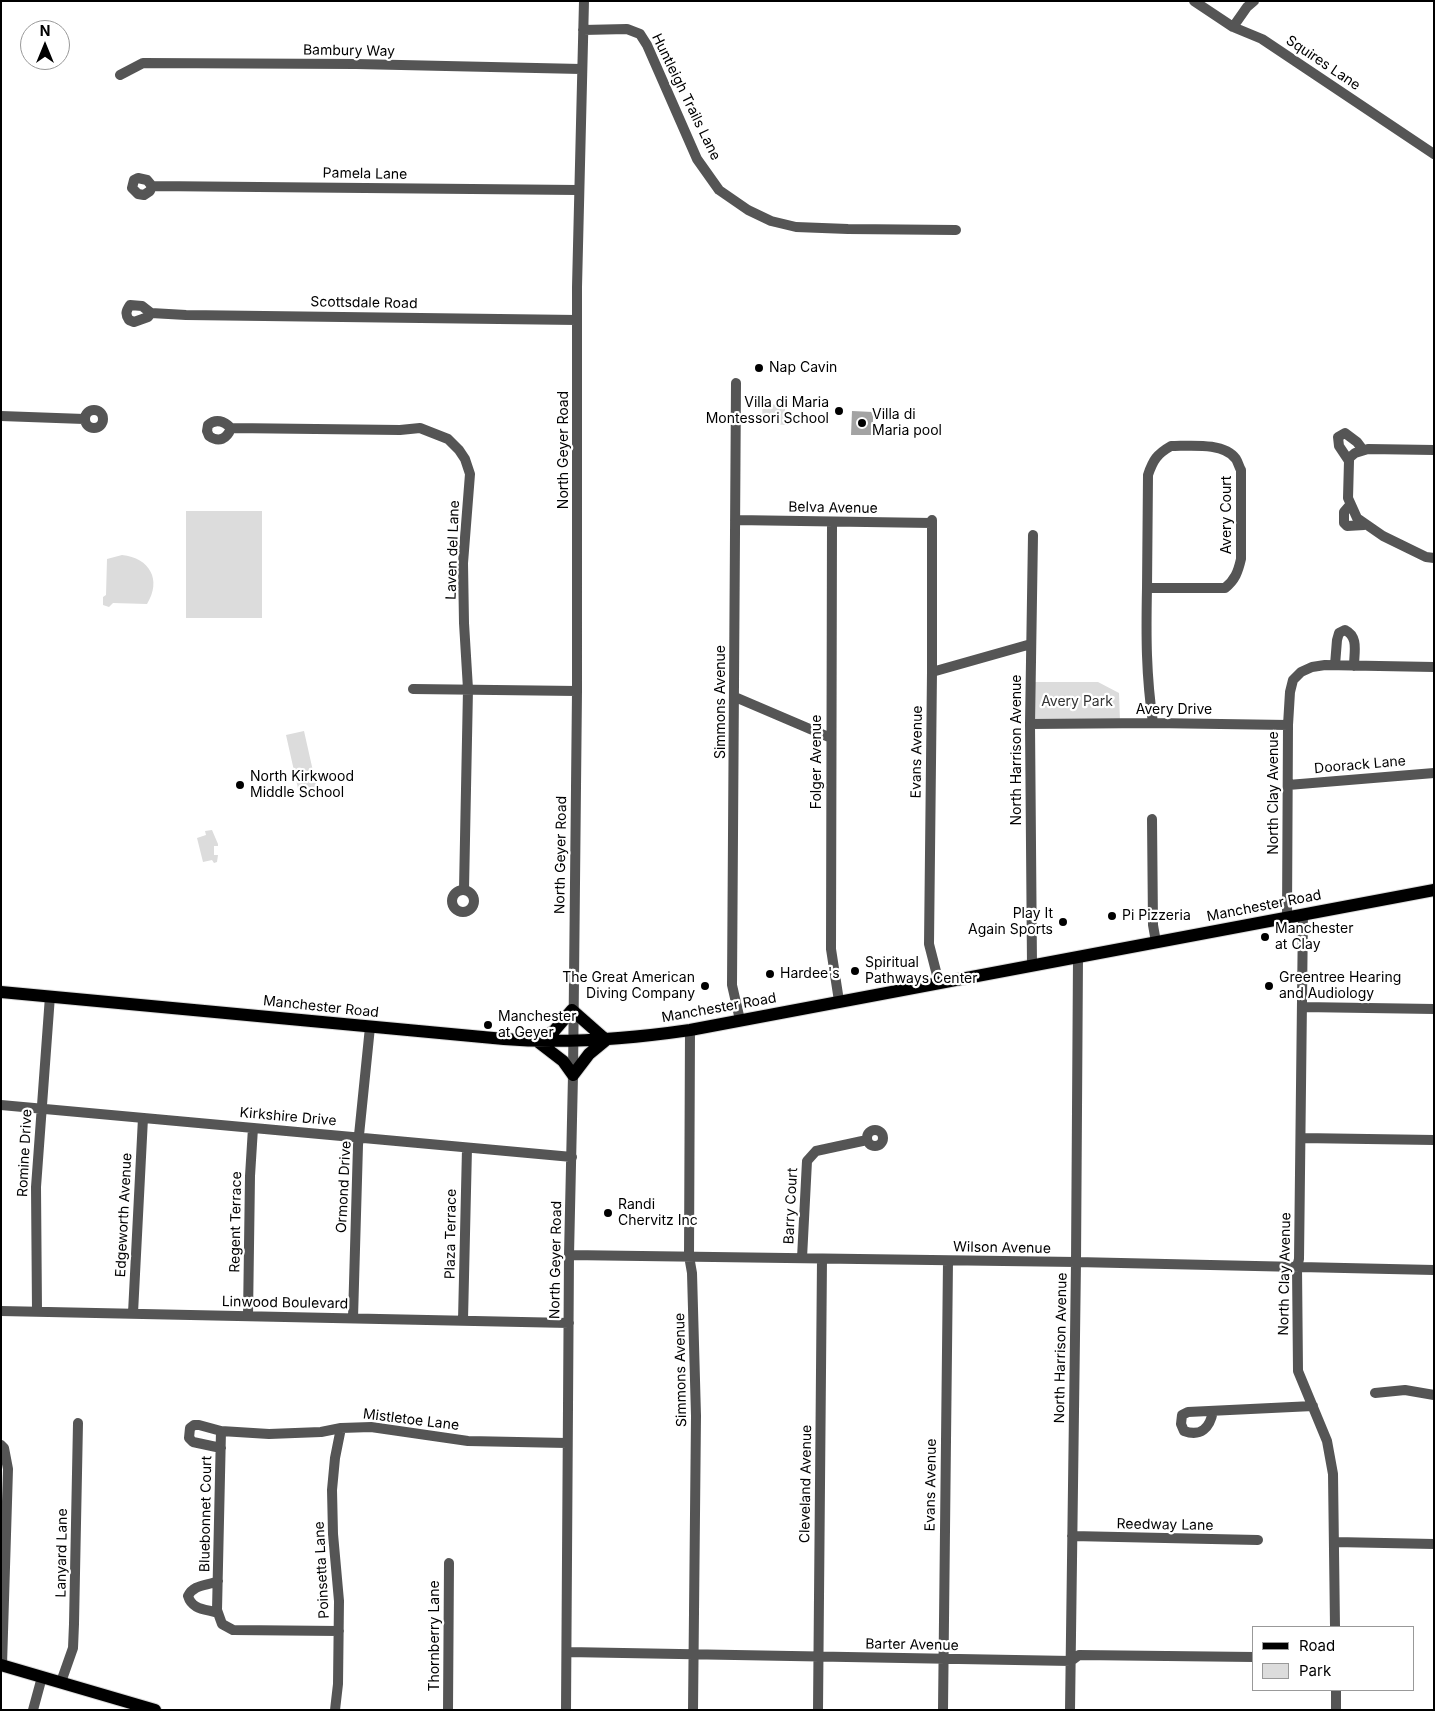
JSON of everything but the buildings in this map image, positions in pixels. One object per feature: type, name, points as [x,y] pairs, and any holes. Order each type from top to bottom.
[{"type":"main road","name":"Manchester Road","points":[[1,992],[537,1041],[573,1042],[606,1040],[690,1030],[1434,890]]},
{"type":"main road","points":[[572,1010],[606,1040],[589,1054],[573,1075],[562,1062],[537,1041],[554,1031],[572,1010]]},
{"type":"main road","points":[[2,1665],[155,1710]]},
{"type":"street","name":"North Geyer Road","points":[[566,1710],[569,1255],[572,1157],[572,1010],[577,692],[578,190],[584,1]]},
{"type":"street","name":"Squires Lane","points":[[1194,1],[1233,27],[1262,39],[1434,154]]},
{"type":"street","points":[[1233,27],[1247,7],[1254,1]]},
{"type":"street","name":"Huntleigh Trails Lane","points":[[583,30],[627,29],[640,34],[647,45],[697,159],[719,190],[748,210],[771,221],[796,227],[956,230]]},
{"type":"street","name":"Bambury Way","points":[[120,75],[142,63],[581,68]]},
{"type":"street","name":"Pamela Lane","points":[[152,186],[578,190]]},
{"type":"street","name":"Scottsdale Road","points":[[151,313],[577,320]]},
{"type":"street","name":"Simmons Avenue","points":[[736,383],[732,985],[740,1020]]},
{"type":"street","points":[[1,416],[84,419]]},
{"type":"street","name":"Laven del Lane","points":[[231,428],[400,430],[420,428],[448,439],[459,450],[468,466],[470,474],[463,563],[468,689],[464,889]]},
{"type":"street","points":[[1363,450],[1345,433],[1339,436],[1339,446],[1348,460],[1348,498],[1357,518],[1364,524],[1419,554],[1434,558]]},
{"type":"street","name":"Avery Court","points":[[1147,588],[1225,588],[1232,582],[1238,572],[1241,559],[1241,470],[1236,459],[1229,452],[1218,448],[1171,446],[1161,452],[1152,462],[1148,475],[1145,651],[1153,723]]},
{"type":"street","points":[[1348,460],[1355,453],[1368,449],[1434,450]]},
{"type":"street","name":"Belva Avenue","points":[[735,520],[932,522]]},
{"type":"street","name":"Folger Avenue","points":[[832,522],[831,949],[839,1001]]},
{"type":"street","name":"Evans Avenue","points":[[932,522],[929,944],[939,983]]},
{"type":"street","name":"North Harrison Avenue","points":[[1032,965],[1030,724],[1033,535]]},
{"type":"street","points":[[1354,666],[1355,639],[1351,633],[1345,630],[1339,633],[1334,665],[1354,666],[1434,667]]},
{"type":"street","points":[[932,672],[1031,644]]},
{"type":"street","name":"North Clay Avenue","points":[[1287,917],[1288,725],[1290,692],[1293,680],[1300,672],[1312,667],[1334,665]]},
{"type":"street","points":[[413,689],[577,692]]},
{"type":"street","points":[[735,697],[831,738]]},
{"type":"street","name":"Avery Drive","points":[[1030,724],[1288,725]]},
{"type":"street","name":"Doorack Lane","points":[[1288,785],[1434,773]]},
{"type":"street","points":[[1152,819],[1153,925],[1156,942]]},
{"type":"street","name":"North Clay Avenue","points":[[1303,914],[1299,1259],[1297,1267],[1298,1371],[1327,1441],[1331,1458],[1335,1502],[1335,1626]]},
{"type":"street","name":"North Harrison Avenue","points":[[1070,1710],[1078,957]]},
{"type":"street","name":"Romine Drive","points":[[37,1311],[36,1187],[50,996]]},
{"type":"street","points":[[1302,1007],[1434,1009]]},
{"type":"street","name":"Ormond Drive","points":[[353,1318],[360,1137],[370,1027]]},
{"type":"street","name":"Simmons Avenue","points":[[690,1030],[689,1256],[692,1273],[696,1381],[693,1710]]},
{"type":"street","name":"Kirkshire Drive","points":[[1,1105],[572,1157]]},
{"type":"street","name":"Edgeworth Avenue","points":[[133,1313],[143,1118]]},
{"type":"street","name":"Regent Terrace","points":[[248,1316],[250,1176],[253,1128]]},
{"type":"street","points":[[1301,1138],[1434,1140]]},
{"type":"street","name":"Barry Court","points":[[802,1258],[807,1161],[816,1150],[867,1140]]},
{"type":"street","name":"Plaza Terrace","points":[[463,1320],[467,1148]]},
{"type":"street","name":"Wilson Avenue","points":[[569,1255],[1076,1262],[1434,1270]]},
{"type":"street","name":"Cleveland Avenue","points":[[818,1710],[822,1259]]},
{"type":"street","name":"Evans Avenue","points":[[942,1710],[948,1261]]},
{"type":"street","name":"Linwood Boulevard","points":[[1,1311],[569,1323]]},
{"type":"street","points":[[1375,1393],[1405,1390],[1434,1395]]},
{"type":"street","points":[[1213,1412],[1312,1406]]},
{"type":"street","name":"Lanyard Lane","points":[[61,1682],[73,1648],[78,1423]]},
{"type":"street","name":"Bluebonnet Court","points":[[221,1448],[193,1442],[189,1438],[190,1428],[194,1425],[207,1426],[221,1431],[221,1448],[218,1581],[218,1612],[222,1624],[233,1630],[339,1631]]},
{"type":"street","name":"Mistletoe Lane","points":[[221,1431],[269,1434],[321,1432],[341,1428],[371,1427],[468,1441],[568,1443]]},
{"type":"street","name":"Poinsetta Lane","points":[[335,1710],[338,1684],[339,1601],[333,1534],[332,1490],[335,1458],[341,1428]]},
{"type":"street","points":[[1,1445],[4,1448],[8,1469],[2,1665]]},
{"type":"street","name":"Reedway Lane","points":[[1072,1536],[1258,1540]]},
{"type":"street","points":[[1335,1542],[1434,1544]]},
{"type":"street","name":"Thornberry Lane","points":[[448,1710],[450,1563]]},
{"type":"street","name":"Bluebonnet Court","points":[[218,1581],[209,1585],[198,1586],[191,1590],[188,1596],[190,1602],[196,1607],[218,1612]]},
{"type":"street","name":"Barter Avenue","points":[[567,1652],[1070,1662],[1079,1655],[1252,1658]]},
{"type":"street","points":[[33,1710],[42,1677]]},
{"type":"street","points":[[1336,1691],[1336,1710]]},
{"type":"green space","points":[[785,404],[785,425],[763,423],[762,405]]},
{"type":"green space","points":[[186,511],[262,511],[262,618],[186,618]]},
{"type":"green space","points":[[122,555],[140,561],[151,572],[153,587],[147,604],[113,603],[109,607],[103,605],[103,597],[106,595],[107,559]]},
{"type":"green space","name":"Avery Park","points":[[1034,682],[1098,682],[1119,693],[1120,721],[1033,722]]},
{"type":"green space","points":[[304,731],[317,789],[299,793],[286,735]]},
{"type":"green space","points":[[212,830],[218,844],[218,846],[214,846],[214,855],[218,855],[217,862],[214,863],[212,860],[203,862],[197,838],[206,835],[205,831]]},
{"type":"shaded area","name":"Villa di Maria pool","points":[[852,411],[873,412],[873,435],[851,435]]},
{"type":"place","name":"Nap Cavin","points":[[759,368]]},
{"type":"place","name":"Villa di Maria Montessori School","points":[[839,411]]},
{"type":"place","name":"Villa di Maria pool","points":[[862,423]]},
{"type":"place","name":"North Kirkwood Middle School","points":[[240,785]]},
{"type":"place","name":"Pi Pizzeria","points":[[1112,916]]},
{"type":"place","name":"Play It Again Sports","points":[[1063,922]]},
{"type":"place","name":"Manchester at Clay","points":[[1265,937]]},
{"type":"place","name":"Spiritual Pathways Center","points":[[855,971]]},
{"type":"place","name":"Hardee's","points":[[770,974]]},
{"type":"place","name":"The Great American Diving Company","points":[[705,986]]},
{"type":"place","name":"Greentree Hearing and Audiology","points":[[1269,986]]},
{"type":"place","name":"Manchester at Geyer","points":[[488,1025]]},
{"type":"place","name":"Randi Chervitz Inc","points":[[608,1213]]}]
